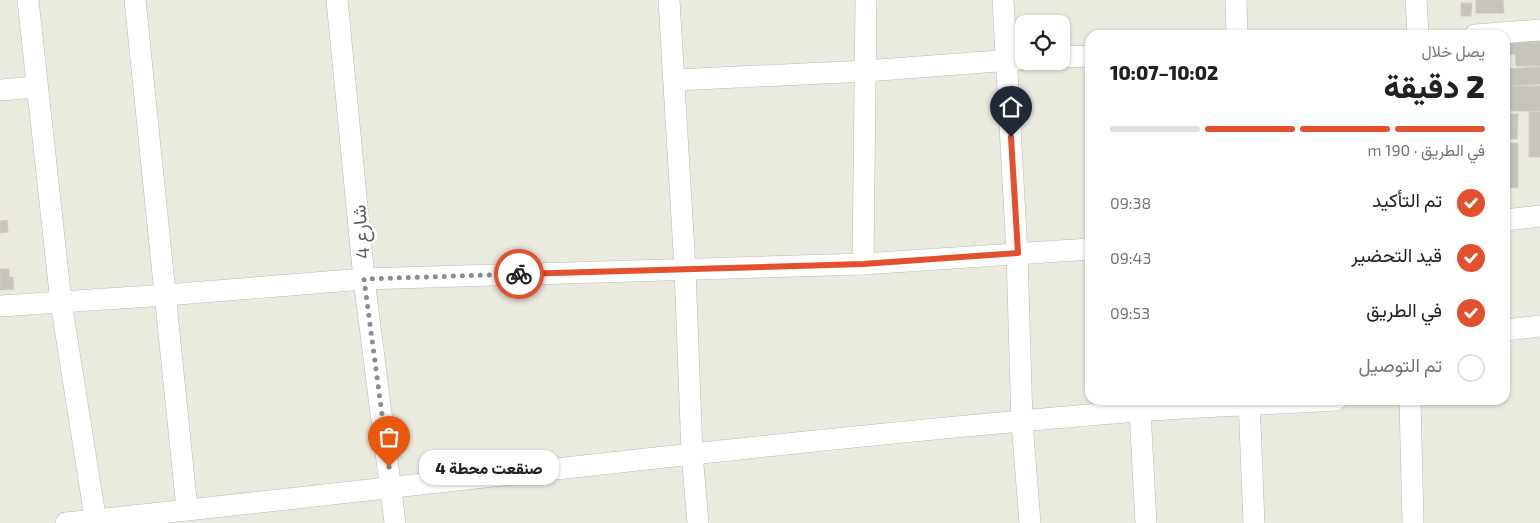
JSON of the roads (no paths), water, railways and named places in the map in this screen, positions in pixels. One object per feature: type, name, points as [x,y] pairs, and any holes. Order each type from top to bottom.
[{"type":"street","points":[[28,0],[61,302],[96,521]]},
{"type":"street","points":[[135,0],[187,509]]},
{"type":"street","name":"شارع 4","points":[[337,0],[364,279],[392,486],[395,523]]},
{"type":"street","points":[[669,0],[685,270],[692,454],[698,523]]},
{"type":"street","points":[[863,264],[866,0]]},
{"type":"street","points":[[675,80],[866,71],[1015,59],[1003,0]]},
{"type":"street","points":[[1236,0],[1237,30]]},
{"type":"street","points":[[1416,0],[1418,30]]},
{"type":"street","points":[[1510,32],[1540,30]]},
{"type":"street","points":[[1070,57],[1085,56]]},
{"type":"street","points":[[1015,70],[1022,422],[1030,523]]},
{"type":"street","points":[[0,90],[38,87]]},
{"type":"street","points":[[1510,219],[1540,216]]},
{"type":"street","points":[[0,306],[364,279],[863,264],[1085,249]]},
{"type":"street","points":[[1510,329],[1540,326]]},
{"type":"street","points":[[66,523],[692,454],[1213,405]]},
{"type":"street","points":[[1249,405],[1254,523]]},
{"type":"street","points":[[1410,405],[1412,523]]},
{"type":"street","points":[[1140,411],[1146,523]]},
{"type":"place","name":"صنقعت محطة 4","points":[[389,467]]}]
